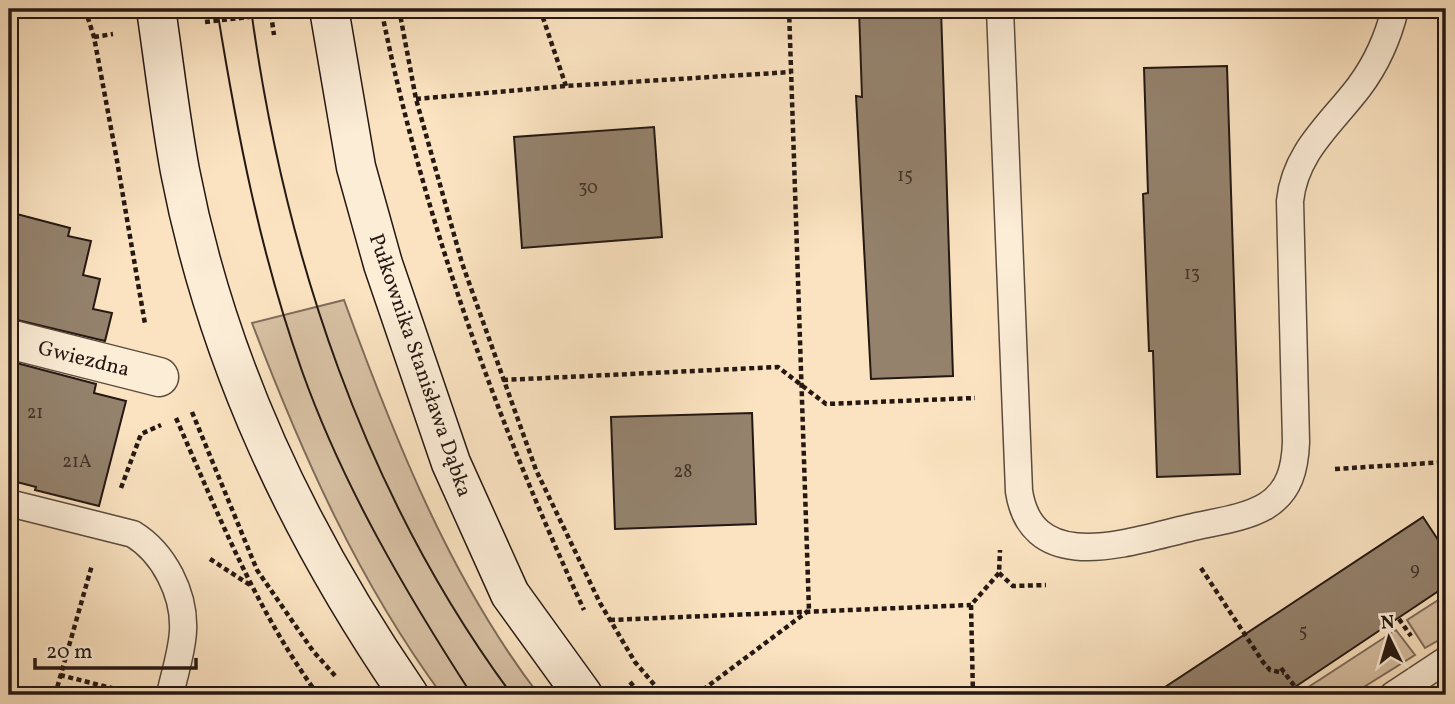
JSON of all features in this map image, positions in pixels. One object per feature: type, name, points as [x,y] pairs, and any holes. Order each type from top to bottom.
[{"type":"street","points":[[156,9],[180,172],[212,298],[256,423],[306,530],[362,626],[409,695]]},
{"type":"street","name":"Pułkownika Stanisława Dąbka","points":[[329,9],[356,167],[383,264],[451,463],[510,594],[583,695]]},
{"type":"street","name":"Gwiezdna","points":[[9,339],[159,377]]},
{"type":"lane","points":[[1000,9],[1017,470],[1022,508],[1038,534],[1080,548],[1128,542],[1242,515],[1266,506],[1284,489],[1293,474],[1296,442],[1290,201],[1293,182],[1305,152],[1377,60],[1395,9]]},
{"type":"lane","points":[[9,503],[133,534],[149,543],[166,568],[181,603],[183,631],[170,695]]},
{"type":"lane","points":[[1393,695],[1446,660]]},
{"type":"path","points":[[85,9],[94,37]]},
{"type":"path","points":[[381,9],[406,125],[471,335],[533,499],[591,621]]},
{"type":"path","points":[[399,9],[416,99],[462,263],[536,470],[610,620],[635,662],[663,695]]},
{"type":"path","points":[[540,9],[566,86]]},
{"type":"path","points":[[789,9],[809,611]]},
{"type":"path","points":[[271,14],[274,35]]},
{"type":"path","points":[[416,99],[566,86],[791,72]]},
{"type":"path","points":[[503,380],[778,367],[826,404],[987,397]]},
{"type":"path","points":[[1331,470],[1446,462]]},
{"type":"path","points":[[1197,560],[1270,670],[1283,671],[1301,695]]},
{"type":"path","points":[[610,620],[971,605]]},
{"type":"path","points":[[696,695],[809,611]]},
{"type":"path","points":[[622,672],[641,695]]},
{"type":"path","points":[[60,675],[139,695]]},
{"type":"shaded area","points":[[344,300],[404,455],[451,555],[478,604],[539,695],[442,695],[384,607],[334,515],[291,420],[252,323]]},
{"type":"shaded area","points":[[1446,595],[1446,636],[1425,648],[1407,620]]},
{"type":"shaded area","points":[[1396,630],[1415,655],[1351,695],[1308,695],[1304,690]]},
{"type":"building","points":[[859,9],[941,9],[953,376],[871,379],[856,96],[862,97]]},
{"type":"building","points":[[1227,66],[1240,474],[1157,477],[1153,351],[1149,351],[1143,194],[1148,193],[1144,68]]},
{"type":"building","points":[[654,127],[662,237],[522,248],[514,137]]},
{"type":"building","points":[[9,212],[70,228],[68,236],[91,241],[83,275],[100,279],[93,309],[112,313],[105,341],[9,318]]},
{"type":"building","points":[[9,361],[96,384],[94,393],[126,401],[99,506],[35,490],[36,487],[9,480]]},
{"type":"building","points":[[752,413],[756,524],[615,529],[611,417]]},
{"type":"building","points":[[1423,517],[1446,552],[1446,586],[1298,685],[1281,695],[1153,695]]},
{"type":"tram line","points":[[217,9],[251,192],[274,282],[302,371],[318,414],[356,497],[423,618],[472,695]]},
{"type":"tram line","points":[[251,9],[285,191],[309,281],[338,368],[373,454],[413,538],[460,618],[512,695]]}]
